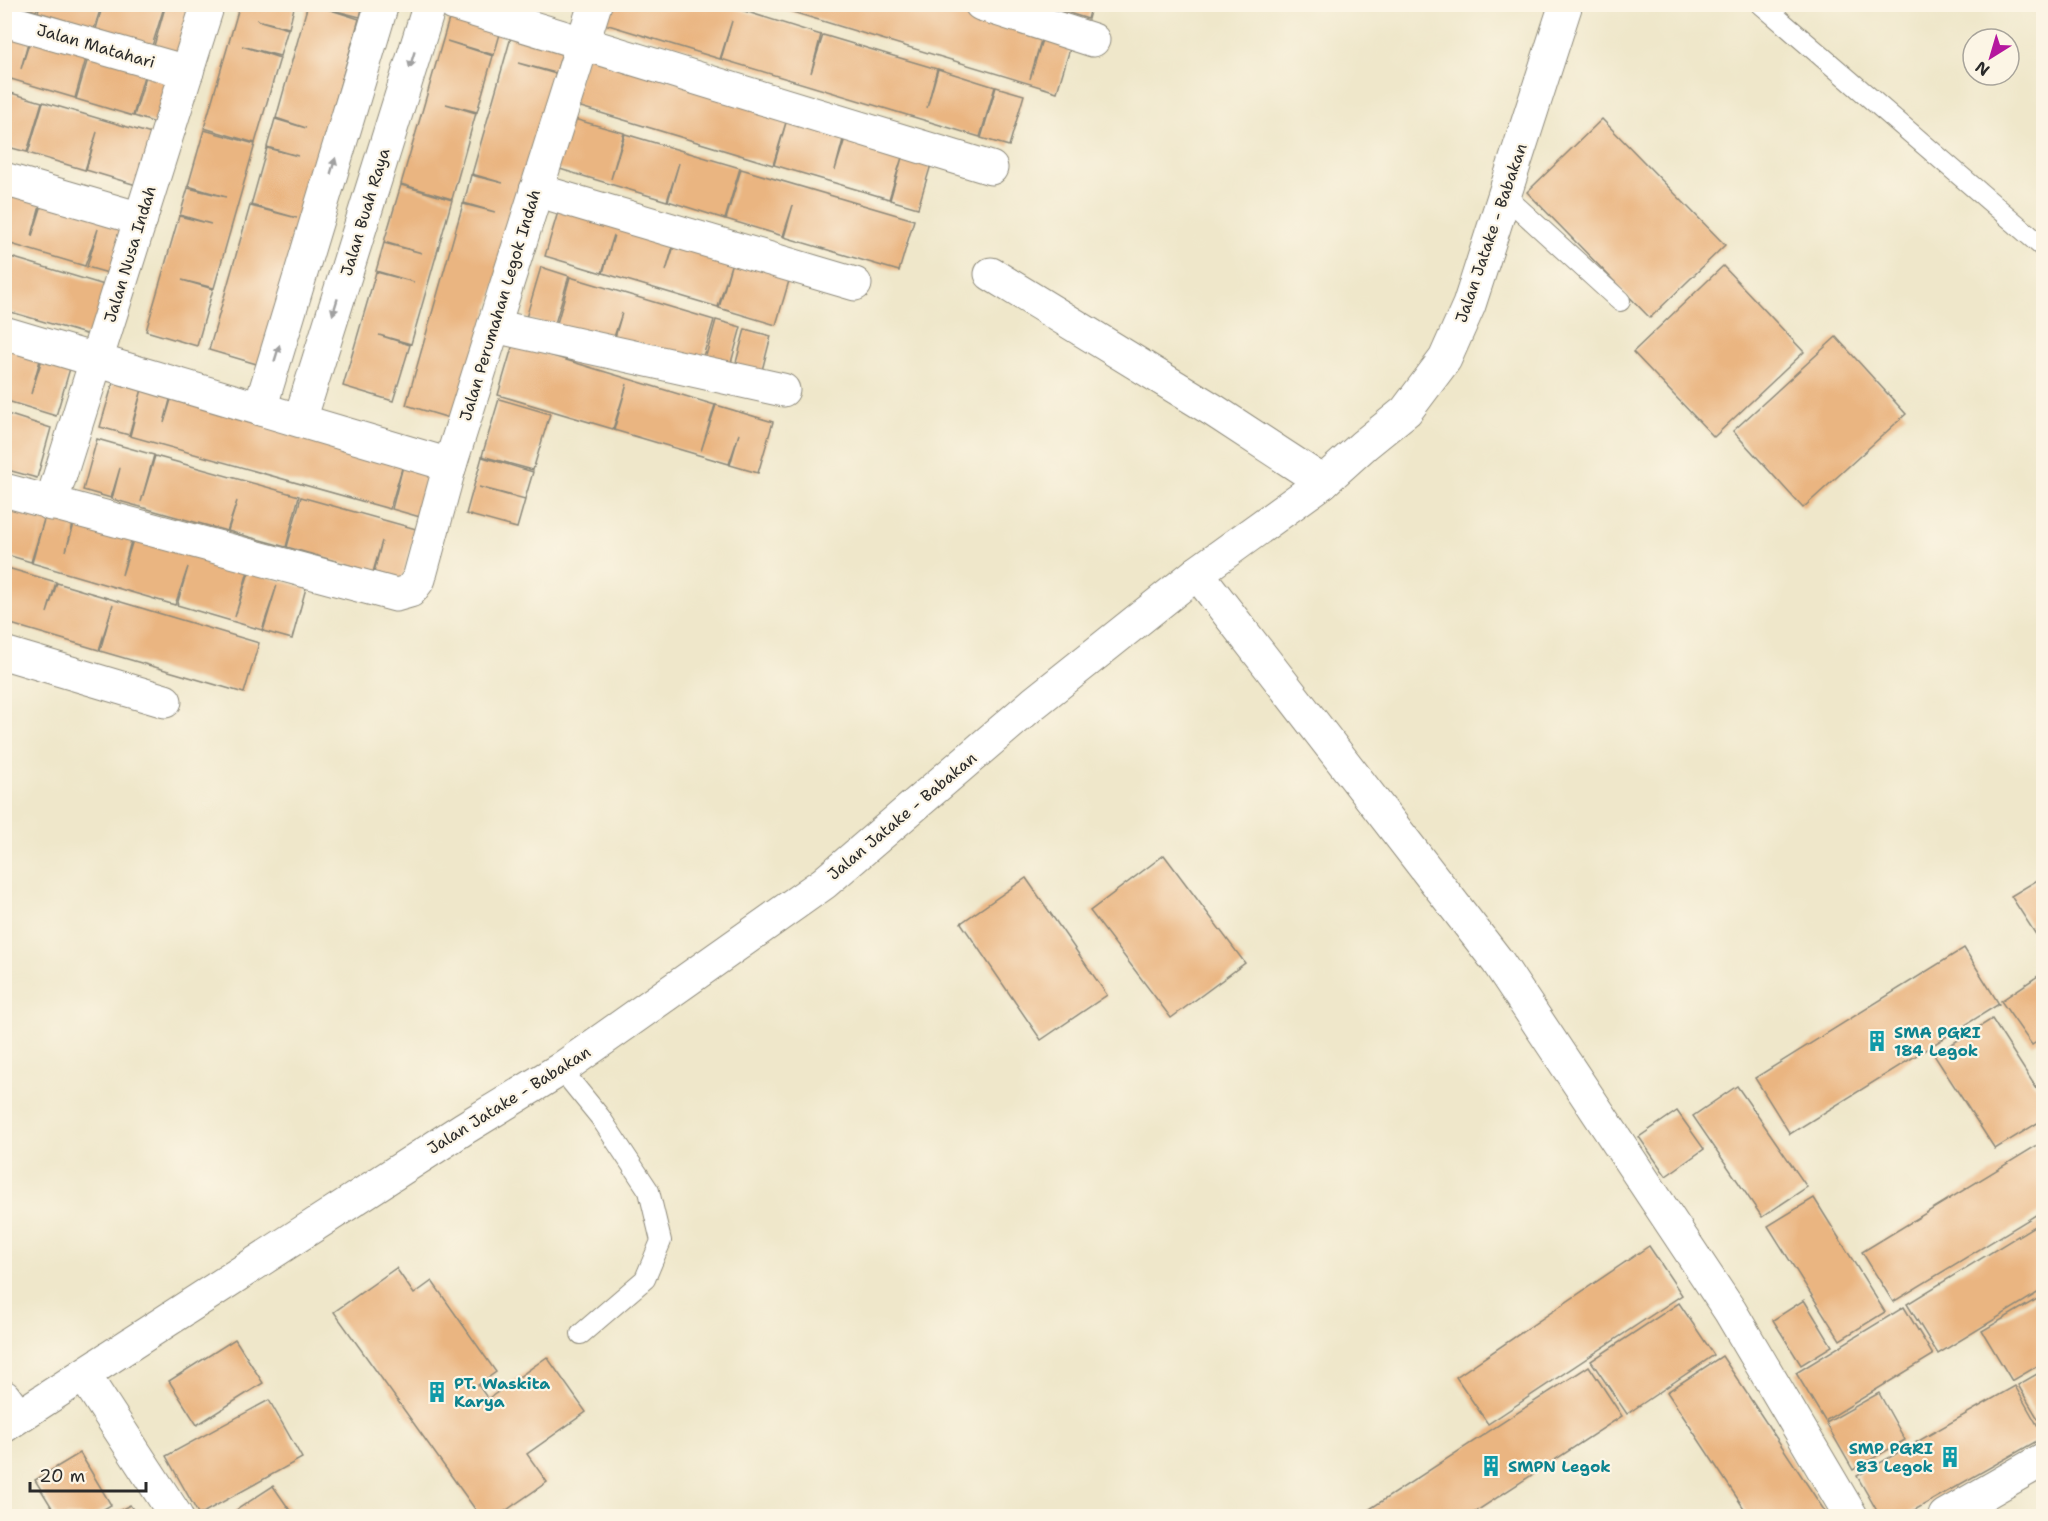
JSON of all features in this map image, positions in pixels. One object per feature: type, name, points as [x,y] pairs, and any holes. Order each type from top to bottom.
[{"type":"street","name":"Jalan Nusa Indah","points":[[51,504],[208,4]]},
{"type":"street","points":[[260,409],[382,4]]},
{"type":"street","name":"Jalan Buah Raya","points":[[300,420],[430,4]]},
{"type":"street","points":[[454,4],[991,168]]},
{"type":"street","name":"Jalan Perumahan Legok Indah","points":[[51,504],[396,595],[410,591],[419,579],[450,465],[594,4]]},
{"type":"street","points":[[981,4],[1092,40]]},
{"type":"street","name":"Jalan Jatake - Babakan","points":[[9,1413],[84,1376],[147,1332],[462,1129],[561,1070],[824,883],[1034,704],[1197,573],[1323,483],[1364,445],[1406,411],[1445,359],[1469,305],[1566,4]]},
{"type":"street","name":"Jalan Matahari","points":[[4,20],[187,72]]},
{"type":"street","points":[[4,179],[141,219]]},
{"type":"street","points":[[536,190],[855,284]]},
{"type":"street","points":[[991,274],[1213,410],[1323,483]]},
{"type":"street","points":[[494,326],[783,390]]},
{"type":"street","points":[[4,333],[450,465]]},
{"type":"street","points":[[4,490],[51,504]]},
{"type":"street","points":[[1197,573],[1498,962],[1730,1311],[1851,1516]]},
{"type":"street","points":[[4,653],[165,701]]},
{"type":"street","points":[[84,1376],[176,1516]]},
{"type":"street","points":[[1946,1516],[2043,1459]]},
{"type":"lane","points":[[1761,4],[2043,248]]},
{"type":"lane","points":[[1504,195],[1620,301]]},
{"type":"lane","points":[[561,1070],[600,1117],[650,1191],[661,1241],[645,1279],[580,1334]]},
{"type":"building","points":[[15,4],[39,4],[36,11]]},
{"type":"building","points":[[40,4],[102,4],[94,29],[38,12]]},
{"type":"building","points":[[103,4],[165,4],[152,46],[96,29]]},
{"type":"building","points":[[166,4],[196,4],[182,55],[154,46]]},
{"type":"building","points":[[240,4],[295,4],[289,28],[257,20],[288,29],[280,56],[242,46],[280,58],[255,143],[204,128]]},
{"type":"building","points":[[308,4],[363,5],[360,17],[321,7],[359,19],[260,365],[209,350],[250,206],[297,218],[251,205],[267,148],[298,156],[267,147],[275,119],[306,128],[276,118]]},
{"type":"building","points":[[611,4],[722,4],[821,35],[811,73],[823,35],[937,69],[927,108],[938,69],[995,87],[980,137],[721,59],[732,21],[720,59],[605,24]]},
{"type":"building","points":[[766,4],[948,4],[1043,33],[1030,79],[1044,33],[1072,42],[1057,92]]},
{"type":"building","points":[[1041,4],[1092,4],[1088,19]]},
{"type":"building","points":[[451,12],[502,27],[494,55],[447,41],[493,56],[477,112],[446,104],[476,113],[452,199],[401,184]]},
{"type":"building","points":[[4,23],[31,31],[21,69],[33,31],[89,48],[75,98],[4,77]]},
{"type":"building","points":[[513,30],[564,46],[556,73],[518,63],[556,74],[456,420],[406,405],[463,204],[495,212],[464,203],[471,175],[503,183],[472,174]]},
{"type":"building","points":[[91,48],[147,65],[133,116],[76,99]]},
{"type":"building","points":[[586,54],[845,132],[835,170],[847,132],[933,158],[918,208],[890,200],[903,154],[889,199],[774,165],[787,119],[773,165],[571,104]]},
{"type":"building","points":[[149,66],[177,74],[162,125],[134,116]]},
{"type":"building","points":[[996,87],[1024,95],[1009,146],[981,138]]},
{"type":"building","points":[[4,91],[42,102],[27,152],[4,146]]},
{"type":"building","points":[[43,102],[158,136],[143,187],[86,170],[97,132],[85,170],[28,153]]},
{"type":"building","points":[[567,117],[624,133],[611,179],[625,134],[740,168],[725,219],[668,201],[679,163],[667,201],[553,167]]},
{"type":"building","points":[[1602,119],[1725,245],[1650,318],[1527,192]]},
{"type":"building","points":[[204,130],[255,144],[214,288],[182,280],[213,289],[197,346],[146,331],[179,216],[211,224],[180,215],[188,188],[226,197],[188,186]]},
{"type":"building","points":[[741,169],[914,220],[899,271],[784,237],[793,205],[783,236],[726,219]]},
{"type":"building","points":[[401,185],[452,200],[411,344],[379,335],[410,345],[393,401],[343,386],[376,272],[414,282],[376,271],[384,243],[422,253],[384,242]]},
{"type":"building","points":[[4,187],[42,198],[32,236],[44,199],[130,224],[115,275],[87,267],[98,229],[85,266],[4,242]]},
{"type":"building","points":[[560,205],[675,239],[666,271],[676,240],[791,274],[776,325],[719,308],[732,262],[718,307],[603,273],[614,235],[602,273],[545,256]]},
{"type":"building","points":[[4,255],[111,287],[96,337],[4,310]]},
{"type":"building","points":[[1723,266],[1804,352],[1714,437],[1633,352]]},
{"type":"building","points":[[541,267],[569,276],[554,327],[526,318]]},
{"type":"building","points":[[570,277],[714,320],[699,370],[613,344],[622,313],[612,343],[556,327]]},
{"type":"building","points":[[716,320],[741,327],[729,370],[704,363]]},
{"type":"building","points":[[745,329],[771,336],[760,378],[734,370]]},
{"type":"building","points":[[1836,337],[1906,414],[1803,508],[1733,431]]},
{"type":"building","points":[[513,344],[715,405],[701,451],[716,405],[773,422],[758,473],[730,465],[739,434],[729,464],[614,430],[627,384],[613,429],[498,395]]},
{"type":"building","points":[[4,345],[41,356],[31,394],[43,356],[71,365],[56,416],[4,400]]},
{"type":"building","points":[[115,376],[172,392],[164,423],[173,393],[405,458],[390,509],[130,436],[142,389],[129,435],[100,427]]},
{"type":"building","points":[[499,399],[550,414],[533,470],[482,456]]},
{"type":"building","points":[[4,413],[51,428],[37,478],[4,469]]},
{"type":"building","points":[[97,439],[154,455],[141,502],[155,456],[299,496],[286,547],[228,531],[237,501],[227,531],[112,499],[120,468],[111,498],[83,490]]},
{"type":"building","points":[[482,457],[533,472],[525,499],[479,487],[525,500],[517,528],[466,514]]},
{"type":"building","points":[[405,458],[434,466],[420,517],[392,509]]},
{"type":"building","points":[[301,497],[416,529],[402,580],[374,572],[382,541],[373,572],[287,547]]},
{"type":"building","points":[[4,499],[74,520],[66,551],[75,521],[132,537],[122,575],[134,537],[248,571],[235,617],[249,572],[306,588],[292,639],[263,631],[277,585],[262,630],[177,605],[188,567],[175,605],[32,563],[45,516],[31,562],[4,554]]},
{"type":"building","points":[[4,567],[56,582],[47,613],[57,583],[259,643],[244,693],[100,651],[113,604],[99,650],[4,622]]},
{"type":"building","points":[[1164,855],[1245,963],[1171,1018],[1090,911]]},
{"type":"building","points":[[2044,876],[2044,947],[2011,896]]},
{"type":"building","points":[[1026,878],[1107,995],[1041,1040],[961,923]]},
{"type":"building","name":"SMA PGRI 184 Legok","points":[[1964,948],[1999,1004],[1790,1134],[1755,1078]]},
{"type":"building","points":[[2044,972],[2044,1037],[2032,1045],[2001,1001]]},
{"type":"building","name":"SMA PGRI 184 Legok","points":[[1992,1019],[2044,1100],[2044,1119],[1995,1149],[1934,1055]]},
{"type":"building","points":[[1737,1086],[1807,1187],[1762,1217],[1693,1116]]},
{"type":"building","points":[[1677,1111],[1704,1149],[1666,1176],[1639,1137]]},
{"type":"building","points":[[2044,1141],[2044,1210],[1893,1302],[1862,1252]]},
{"type":"building","points":[[1814,1198],[1885,1312],[1840,1340],[1768,1226]]},
{"type":"building","points":[[2044,1220],[2044,1289],[1938,1354],[1907,1304]]},
{"type":"building","name":"SMPN Legok","points":[[1649,1246],[1682,1295],[1488,1424],[1456,1377]]},
{"type":"building","name":"PT. Waskita Karya","points":[[396,1268],[414,1294],[432,1281],[496,1372],[478,1385],[488,1399],[547,1357],[586,1412],[527,1454],[547,1482],[498,1516],[480,1516],[334,1312]]},
{"type":"building","points":[[2044,1295],[2044,1362],[2012,1381],[1982,1331]]},
{"type":"building","points":[[1804,1300],[1832,1346],[1801,1365],[1773,1320]]},
{"type":"building","name":"SMPN Legok","points":[[1679,1303],[1714,1355],[1627,1414],[1591,1361]]},
{"type":"building","name":"SMP PGRI 83 Legok","points":[[1904,1307],[1933,1355],[1825,1421],[1796,1373]]},
{"type":"building","points":[[235,1339],[263,1383],[197,1425],[169,1381]]},
{"type":"building","points":[[1722,1356],[1828,1516],[1749,1516],[1667,1392]]},
{"type":"building","name":"SMPN Legok","points":[[1589,1366],[1622,1416],[1469,1516],[1359,1516]]},
{"type":"building","points":[[2044,1370],[2044,1429],[2018,1385]]},
{"type":"building","name":"SMP PGRI 83 Legok","points":[[2015,1386],[2044,1437],[1904,1516],[1880,1516],[1857,1476]]},
{"type":"building","name":"SMP PGRI 83 Legok","points":[[1879,1393],[1905,1440],[1853,1470],[1826,1423]]},
{"type":"building","points":[[269,1400],[302,1458],[199,1515],[166,1456]]},
{"type":"building","points":[[80,1453],[111,1505],[92,1516],[57,1516],[35,1480]]},
{"type":"building","points":[[273,1486],[294,1516],[227,1516]]},
{"type":"building","points":[[130,1505],[137,1516],[109,1516]]},
{"type":"place","name":"SMA PGRI 184 Legok","points":[[1877,1041]]},
{"type":"place","name":"PT. Waskita Karya","points":[[437,1392]]},
{"type":"place","name":"SMP PGRI 83 Legok","points":[[1950,1457]]},
{"type":"place","name":"SMPN Legok","points":[[1491,1466]]}]
